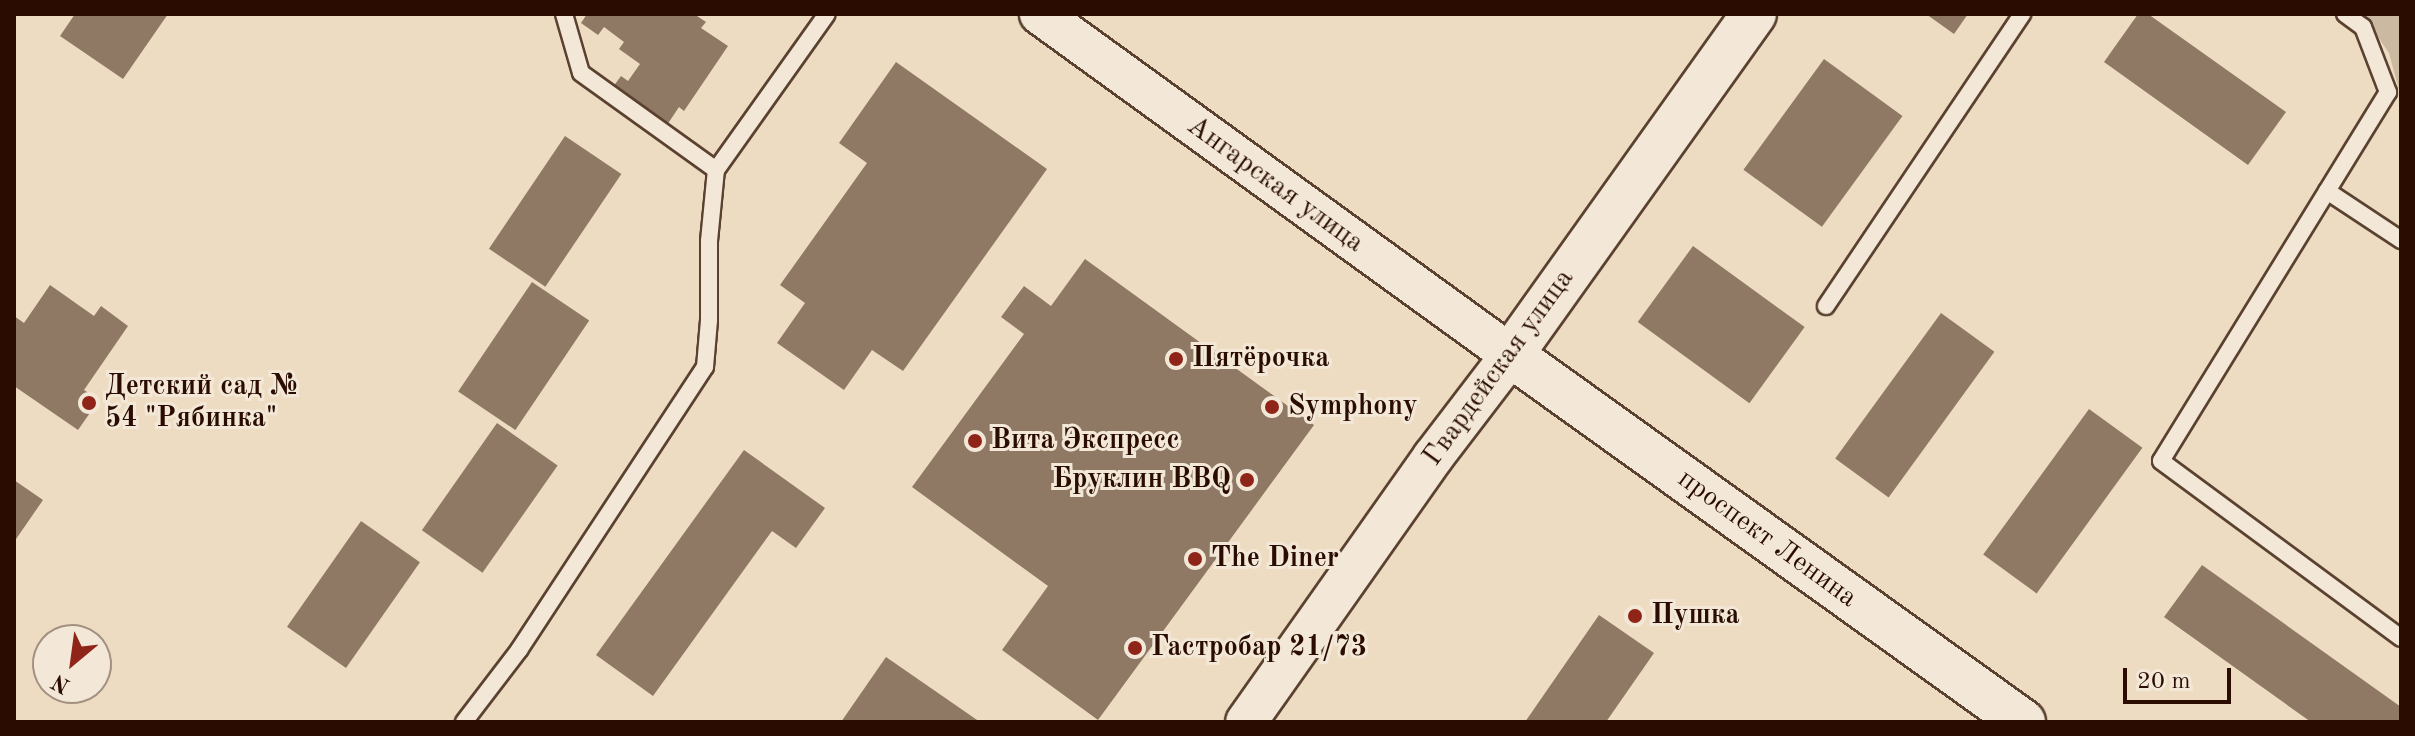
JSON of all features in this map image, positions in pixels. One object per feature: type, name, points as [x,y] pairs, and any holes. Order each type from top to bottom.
[{"type":"main road","name":"Гвардейская улица","points":[[1511,355],[1754,14]]},
{"type":"main road","name":"проспект Ленина","points":[[1511,355],[2023,722]]},
{"type":"street","name":"Ангарская улица","points":[[1040,14],[1511,355]]},
{"type":"street","name":"Гвардейская улица","points":[[1246,722],[1433,457],[1511,355]]},
{"type":"lane","points":[[564,14],[581,73],[716,170]]},
{"type":"lane","points":[[464,722],[519,650],[705,367],[716,170],[827,14]]},
{"type":"lane","points":[[1826,306],[2022,14]]},
{"type":"lane","points":[[2345,14],[2363,27],[2388,92],[2161,461],[2401,638]]},
{"type":"lane","points":[[2327,191],[2401,240]]},
{"type":"shaded area","points":[[2362,14],[2401,14],[2401,97],[2389,53]]},
{"type":"building","points":[[75,14],[168,14],[123,79],[60,36]]},
{"type":"building","points":[[587,14],[694,14],[706,22],[701,28],[728,46],[684,111],[679,107],[667,125],[613,87],[621,76],[628,81],[640,64],[619,49],[624,42],[604,27],[598,35],[581,23]]},
{"type":"building","points":[[1926,14],[1968,14],[1954,34]]},
{"type":"building","points":[[2138,14],[2148,14],[2286,112],[2248,165],[2104,62]]},
{"type":"building","points":[[1824,59],[1902,116],[1822,227],[1743,170]]},
{"type":"building","points":[[896,62],[1047,169],[903,371],[872,350],[844,390],[777,343],[805,303],[780,285],[867,163],[839,143]]},
{"type":"building","points":[[565,136],[621,174],[545,287],[489,249]]},
{"type":"building","points":[[1693,246],[1805,327],[1749,403],[1638,322]]},
{"type":"building","points":[[1085,259],[1314,425],[1098,720],[1002,650],[1048,586],[912,487],[1024,334],[1001,317],[1024,286],[1051,306]]},
{"type":"building","points":[[532,282],[589,321],[515,430],[458,391]]},
{"type":"building","points":[[50,285],[94,316],[101,306],[128,326],[84,390],[99,400],[78,430],[14,386],[14,316],[24,323]]},
{"type":"building","points":[[1941,313],[1994,352],[1889,497],[1835,459]]},
{"type":"building","points":[[2089,409],[2142,448],[2037,593],[1983,555]]},
{"type":"building","points":[[497,423],[558,465],[482,573],[422,530]]},
{"type":"building","points":[[744,450],[825,508],[796,548],[772,531],[653,696],[596,655]]},
{"type":"building","points":[[14,480],[43,500],[14,542]]},
{"type":"building","points":[[361,521],[420,562],[346,668],[287,627]]},
{"type":"building","points":[[2202,565],[2401,707],[2401,722],[2311,722],[2164,617]]},
{"type":"building","points":[[1599,615],[1654,653],[1606,722],[1525,722]]},
{"type":"building","points":[[886,657],[980,722],[841,722]]},
{"type":"place","name":"Пятёрочка","points":[[1176,359]]},
{"type":"place","name":"Детский сад № 54 \"Рябинка\"","points":[[89,403]]},
{"type":"place","name":"Symphony","points":[[1272,407]]},
{"type":"place","name":"Вита Экспресс","points":[[975,441]]},
{"type":"place","name":"Бруклин BBQ","points":[[1247,480]]},
{"type":"place","name":"The Diner","points":[[1195,559]]},
{"type":"place","name":"Пушка","points":[[1635,616]]},
{"type":"place","name":"Гастробар 21/73","points":[[1135,648]]}]
